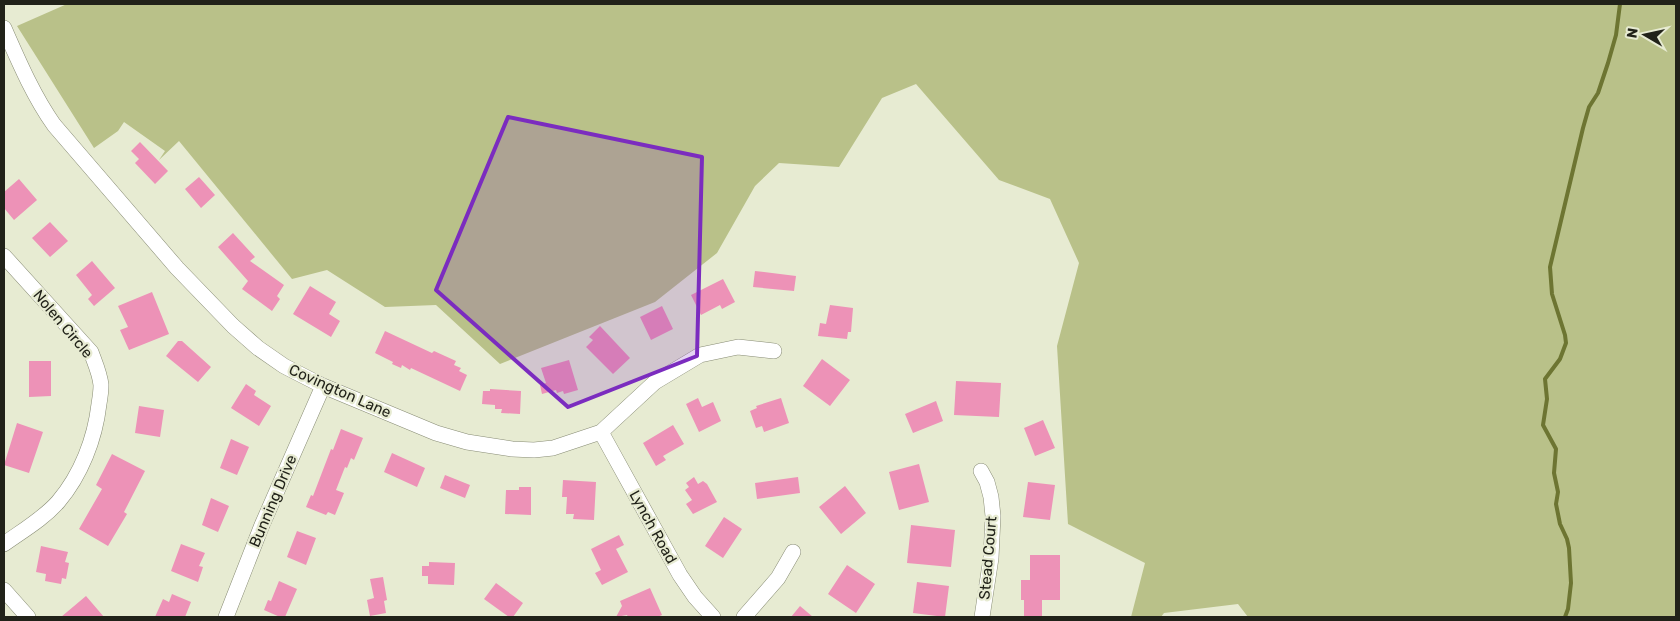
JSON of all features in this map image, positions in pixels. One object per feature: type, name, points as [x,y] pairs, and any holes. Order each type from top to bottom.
[{"type":"street","name":"Covington Lane","points":[[4,28],[26,78],[42,108],[54,125],[177,268],[233,326],[258,348],[284,366],[323,386],[436,432],[467,442],[512,449],[534,450],[553,448],[601,432],[655,382],[700,355],[738,346],[774,351]]},
{"type":"street","name":"Nolen Circle","points":[[4,256],[91,352],[98,369],[101,386],[96,426],[82,464],[71,484],[58,502],[43,516],[4,544]]},
{"type":"street","name":"Bunning Drive","points":[[226,617],[262,525],[323,386]]},
{"type":"street","name":"Lynch Road","points":[[601,432],[680,575],[695,597],[713,617]]},
{"type":"street","name":"Stead Court","points":[[981,471],[987,482],[991,497],[993,516],[991,558],[982,617]]},
{"type":"street","points":[[744,617],[778,578],[793,552]]},
{"type":"street","points":[[4,590],[28,617]]},
{"type":"highlighted area","points":[[508,117],[702,157],[697,356],[568,407],[436,290]]},
{"type":"green space","points":[[67,4],[1676,4],[1676,617],[1248,617],[1238,604],[1164,613],[1161,617],[1131,617],[1145,563],[1068,524],[1057,346],[1079,263],[1050,199],[999,180],[916,84],[882,98],[839,167],[779,163],[755,186],[717,253],[655,302],[500,364],[436,305],[385,307],[327,270],[292,279],[179,141],[159,160],[165,151],[124,122],[118,131],[94,148],[17,26]]},
{"type":"building","points":[[140,142],[168,171],[155,184],[135,163],[139,159],[131,151]]},
{"type":"building","points":[[199,177],[215,195],[201,208],[185,189]]},
{"type":"building","points":[[19,179],[37,200],[14,220],[4,208],[4,192]]},
{"type":"building","points":[[50,222],[68,241],[50,257],[32,238]]},
{"type":"building","points":[[233,233],[255,257],[250,261],[284,285],[277,296],[280,299],[272,311],[242,289],[248,281],[218,247]]},
{"type":"building","points":[[92,261],[115,288],[94,306],[88,299],[92,295],[76,275]]},
{"type":"building","points":[[755,271],[796,276],[794,291],[753,287]]},
{"type":"building","points":[[723,279],[735,302],[722,309],[720,305],[701,315],[691,295]]},
{"type":"building","points":[[310,286],[336,302],[329,314],[340,321],[331,337],[293,314]]},
{"type":"building","points":[[152,292],[169,334],[129,350],[120,330],[128,327],[118,306]]},
{"type":"building","points":[[830,305],[853,308],[851,332],[848,332],[847,339],[818,336],[820,323],[826,324]]},
{"type":"building","points":[[662,306],[673,329],[651,340],[640,317]]},
{"type":"building","points":[[600,326],[630,358],[613,374],[586,347],[593,340],[589,337]]},
{"type":"building","points":[[385,331],[432,353],[434,351],[456,361],[454,365],[461,368],[459,371],[467,375],[460,391],[411,368],[410,370],[402,365],[401,368],[392,364],[393,362],[375,353]]},
{"type":"building","points":[[178,341],[182,341],[211,367],[198,382],[166,356]]},
{"type":"building","points":[[822,359],[850,380],[830,406],[803,386]]},
{"type":"building","points":[[569,360],[578,390],[564,394],[563,391],[557,393],[556,390],[542,394],[540,385],[546,383],[541,368]]},
{"type":"building","points":[[29,361],[51,361],[51,396],[29,397]]},
{"type":"building","points":[[956,381],[1001,383],[999,417],[954,415]]},
{"type":"building","points":[[246,384],[256,391],[254,395],[271,406],[259,426],[231,408]]},
{"type":"building","points":[[490,389],[521,391],[520,414],[501,413],[502,409],[495,409],[495,405],[482,404],[483,391],[490,391]]},
{"type":"building","points":[[698,398],[702,407],[713,402],[721,421],[699,432],[686,404]]},
{"type":"building","points":[[781,398],[789,423],[764,432],[762,426],[756,428],[750,411],[757,408],[756,406]]},
{"type":"building","points":[[936,401],[943,421],[913,433],[905,414]]},
{"type":"building","points":[[139,406],[164,410],[160,437],[135,433]]},
{"type":"building","points":[[1043,420],[1055,448],[1035,456],[1024,428]]},
{"type":"building","points":[[17,423],[43,432],[29,473],[4,465]]},
{"type":"building","points":[[673,425],[684,444],[663,456],[666,460],[656,466],[643,443]]},
{"type":"building","points":[[341,429],[363,438],[354,460],[351,458],[347,468],[345,467],[336,490],[344,493],[335,515],[328,512],[326,515],[306,507],[311,495],[313,496],[331,449],[333,450]]},
{"type":"building","points":[[231,439],[249,447],[237,475],[220,468]]},
{"type":"building","points":[[392,453],[425,468],[417,487],[384,472]]},
{"type":"building","points":[[112,454],[145,471],[124,512],[127,514],[108,546],[79,529],[102,489],[96,485]]},
{"type":"building","points":[[919,464],[929,502],[899,510],[889,472]]},
{"type":"building","points":[[445,475],[470,485],[465,498],[440,488]]},
{"type":"building","points":[[694,477],[698,484],[703,481],[707,484],[717,502],[693,514],[686,504],[692,500],[685,490],[689,487],[686,483]]},
{"type":"building","points":[[798,477],[800,493],[757,499],[755,483]]},
{"type":"building","points":[[563,480],[596,482],[594,520],[573,519],[574,514],[566,514],[567,497],[562,497]]},
{"type":"building","points":[[1028,482],[1055,485],[1050,520],[1023,517]]},
{"type":"building","points":[[845,486],[866,513],[841,534],[819,507]]},
{"type":"building","points":[[519,487],[531,487],[531,515],[505,514],[506,490],[519,490]]},
{"type":"building","points":[[211,498],[229,506],[218,532],[202,525]]},
{"type":"building","points":[[724,517],[742,529],[723,558],[705,546]]},
{"type":"building","points":[[911,525],[955,530],[951,567],[907,563]]},
{"type":"building","points":[[297,531],[316,538],[306,565],[287,557]]},
{"type":"building","points":[[619,535],[624,545],[616,549],[628,572],[602,585],[595,573],[601,570],[591,549]]},
{"type":"building","points":[[181,544],[205,553],[199,566],[203,567],[198,582],[171,571]]},
{"type":"building","points":[[41,546],[68,552],[65,562],[69,563],[66,579],[62,578],[61,584],[45,581],[46,574],[36,572]]},
{"type":"building","points":[[1030,555],[1060,555],[1060,600],[1042,600],[1042,617],[1024,617],[1024,600],[1021,600],[1021,580],[1030,580]]},
{"type":"building","points":[[429,562],[455,563],[454,585],[428,584],[428,576],[422,576],[422,566],[429,566]]},
{"type":"building","points":[[847,565],[875,584],[856,613],[828,594]]},
{"type":"building","points":[[383,577],[387,600],[384,601],[386,613],[370,616],[367,600],[374,598],[370,579]]},
{"type":"building","points":[[279,581],[297,589],[285,617],[280,617],[264,610],[268,600],[271,601]]},
{"type":"building","points":[[917,582],[949,586],[945,617],[913,613]]},
{"type":"building","points":[[496,583],[523,603],[513,617],[509,617],[484,599]]},
{"type":"building","points":[[650,588],[662,615],[657,617],[628,617],[627,615],[616,617],[622,606],[620,601]]},
{"type":"building","points":[[172,594],[191,602],[185,617],[155,617],[163,599],[169,602]]},
{"type":"building","points":[[86,596],[104,617],[61,617]]},
{"type":"building","points":[[800,606],[813,617],[791,617]]},
{"type":"waterway","points":[[1565,617],[1568,609],[1571,583],[1569,548],[1560,524],[1556,504],[1558,492],[1554,473],[1556,449],[1543,425],[1547,399],[1545,379],[1560,359],[1566,343],[1552,294],[1550,267],[1583,128],[1589,107],[1598,93],[1616,35],[1620,4]]}]
